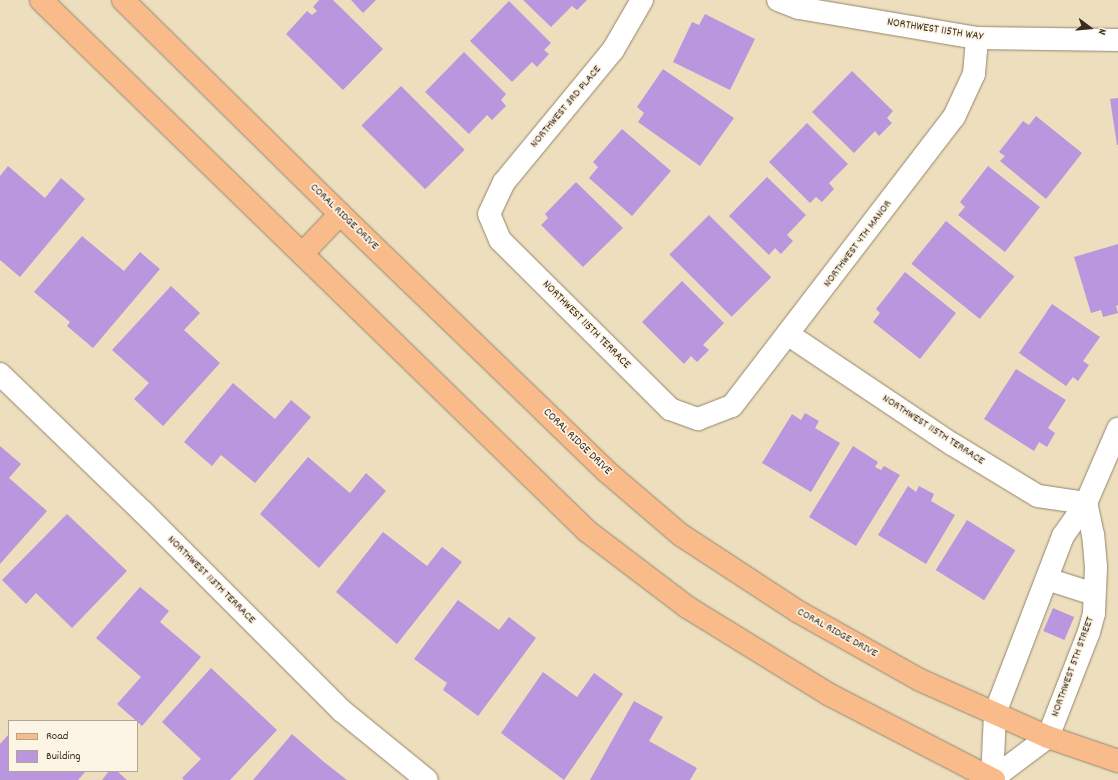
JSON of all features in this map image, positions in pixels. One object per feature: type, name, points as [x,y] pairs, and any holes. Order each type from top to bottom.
[{"type":"main road","points":[[41,0],[303,253],[587,531],[687,607],[830,695],[993,780]]},
{"type":"main road","name":"CORAL RIDGE DRIVE","points":[[124,0],[340,214],[606,471],[681,535],[797,612],[920,680],[1048,737],[1118,761]]},
{"type":"main road","points":[[303,253],[340,214]]},
{"type":"street","name":"NORTHWEST 3RD PLACE","points":[[489,214],[504,182],[613,50],[642,0]]},
{"type":"street","name":"NORTHWEST 115TH WAY","points":[[778,0],[799,8],[977,38],[1118,40]]},
{"type":"street","name":"NORTHWEST 4TH MANOR","points":[[698,419],[732,406],[789,335],[954,117],[974,74],[977,38]]},
{"type":"street","name":"NORTHWEST 115TH TERRACE","points":[[489,214],[500,240],[670,409],[698,419]]},
{"type":"street","name":"NORTHWEST 115TH TERRACE","points":[[789,335],[952,444],[1038,496],[1086,503]]},
{"type":"street","name":"NORTHWEST 113TH TERRACE","points":[[0,374],[143,512],[342,711],[427,780]]},
{"type":"street","points":[[993,780],[995,713],[1062,536],[1086,503],[1118,429]]},
{"type":"street","name":"NORTHWEST 5TH STREET","points":[[1048,737],[1089,632],[1094,614],[1096,567],[1093,535],[1086,503]]},
{"type":"street","points":[[1047,579],[1094,594]]},
{"type":"street","points":[[993,780],[1048,737]]},
{"type":"building","points":[[319,0],[333,0],[383,49],[343,90],[286,34],[307,11],[312,15],[317,11],[313,7]]},
{"type":"building","points":[[351,0],[376,0],[363,13]]},
{"type":"building","points":[[523,0],[587,0],[577,10],[572,6],[551,27]]},
{"type":"building","points":[[509,1],[551,43],[544,50],[549,54],[537,67],[532,62],[512,82],[470,41]]},
{"type":"building","points":[[705,14],[755,39],[730,90],[673,62],[692,22],[699,25]]},
{"type":"building","points":[[464,52],[506,94],[501,100],[506,106],[492,120],[487,115],[469,134],[425,92]]},
{"type":"building","points":[[663,69],[734,118],[700,166],[638,122],[644,113],[637,107]]},
{"type":"building","points":[[852,71],[893,111],[887,118],[892,123],[879,136],[875,131],[854,153],[812,112]]},
{"type":"building","points":[[401,86],[465,150],[425,189],[361,126]]},
{"type":"building","points":[[1118,98],[1118,145],[1117,145],[1110,99]]},
{"type":"building","points":[[1036,116],[1082,153],[1046,199],[1000,161],[1005,156],[999,152],[1023,121],[1029,125]]},
{"type":"building","points":[[807,123],[848,164],[829,183],[834,189],[822,202],[816,197],[810,203],[769,162]]},
{"type":"building","points":[[622,129],[671,171],[632,216],[589,178],[598,167],[593,162]]},
{"type":"building","points":[[8,166],[45,198],[61,178],[85,199],[20,277],[0,260],[0,176]]},
{"type":"building","points":[[988,166],[1040,207],[1005,252],[958,215],[965,207],[960,202]]},
{"type":"building","points":[[767,177],[806,215],[787,235],[793,241],[781,254],[775,248],[769,255],[729,216]]},
{"type":"building","points":[[576,182],[623,228],[583,267],[541,225],[548,218],[545,214]]},
{"type":"building","points":[[709,215],[771,277],[732,317],[669,255]]},
{"type":"building","points":[[946,221],[1014,276],[980,319],[911,264]]},
{"type":"building","points":[[82,236],[124,271],[140,252],[160,269],[93,348],[67,326],[70,322],[34,292]]},
{"type":"building","points":[[1118,244],[1118,305],[1116,306],[1118,313],[1103,317],[1101,310],[1091,313],[1074,257]]},
{"type":"building","points":[[905,272],[956,313],[920,359],[873,322],[880,313],[876,309]]},
{"type":"building","points":[[682,281],[724,323],[703,345],[709,350],[697,362],[691,356],[684,364],[642,322]]},
{"type":"building","points":[[171,286],[200,313],[184,330],[220,363],[163,426],[134,399],[149,383],[112,350]]},
{"type":"building","points":[[1052,304],[1100,337],[1083,361],[1089,365],[1078,381],[1073,377],[1066,386],[1019,353]]},
{"type":"building","points":[[1016,369],[1066,400],[1048,428],[1055,433],[1047,447],[1039,442],[1034,451],[984,419]]},
{"type":"building","points":[[233,383],[275,419],[291,400],[311,417],[255,483],[221,455],[212,466],[184,442]]},
{"type":"building","points":[[805,413],[819,421],[815,428],[840,443],[811,492],[762,463],[792,414],[801,420]]},
{"type":"building","points":[[0,446],[21,464],[9,478],[47,511],[0,564]]},
{"type":"building","points":[[853,446],[878,462],[875,467],[881,470],[884,466],[900,475],[856,546],[809,517]]},
{"type":"building","points":[[308,457],[350,493],[366,473],[386,491],[319,568],[260,514]]},
{"type":"building","points":[[908,486],[916,492],[919,486],[934,494],[931,501],[955,515],[926,564],[878,535]]},
{"type":"building","points":[[67,514],[127,571],[72,628],[36,593],[26,604],[2,580]]},
{"type":"building","points":[[967,520],[1015,550],[984,600],[936,570]]},
{"type":"building","points":[[383,532],[427,566],[442,547],[462,562],[397,644],[336,592]]},
{"type":"building","points":[[140,587],[169,611],[160,622],[201,657],[142,726],[138,722],[138,720],[135,720],[117,704],[141,677],[96,638]]},
{"type":"building","points":[[458,600],[499,630],[509,617],[536,638],[478,716],[443,690],[447,683],[414,659]]},
{"type":"building","points":[[1053,608],[1074,617],[1064,640],[1043,631]]},
{"type":"building","points":[[211,668],[277,730],[230,780],[184,780],[182,778],[201,759],[162,722]]},
{"type":"building","points":[[543,672],[577,697],[594,673],[623,694],[564,780],[501,733]]},
{"type":"building","points":[[634,701],[663,717],[649,741],[697,768],[690,780],[590,780]]},
{"type":"building","points":[[292,734],[324,762],[347,780],[253,780]]},
{"type":"building","points":[[8,735],[8,772],[85,772],[78,780],[0,780],[0,744]]},
{"type":"building","points":[[108,772],[118,772],[127,780],[102,780]]}]
